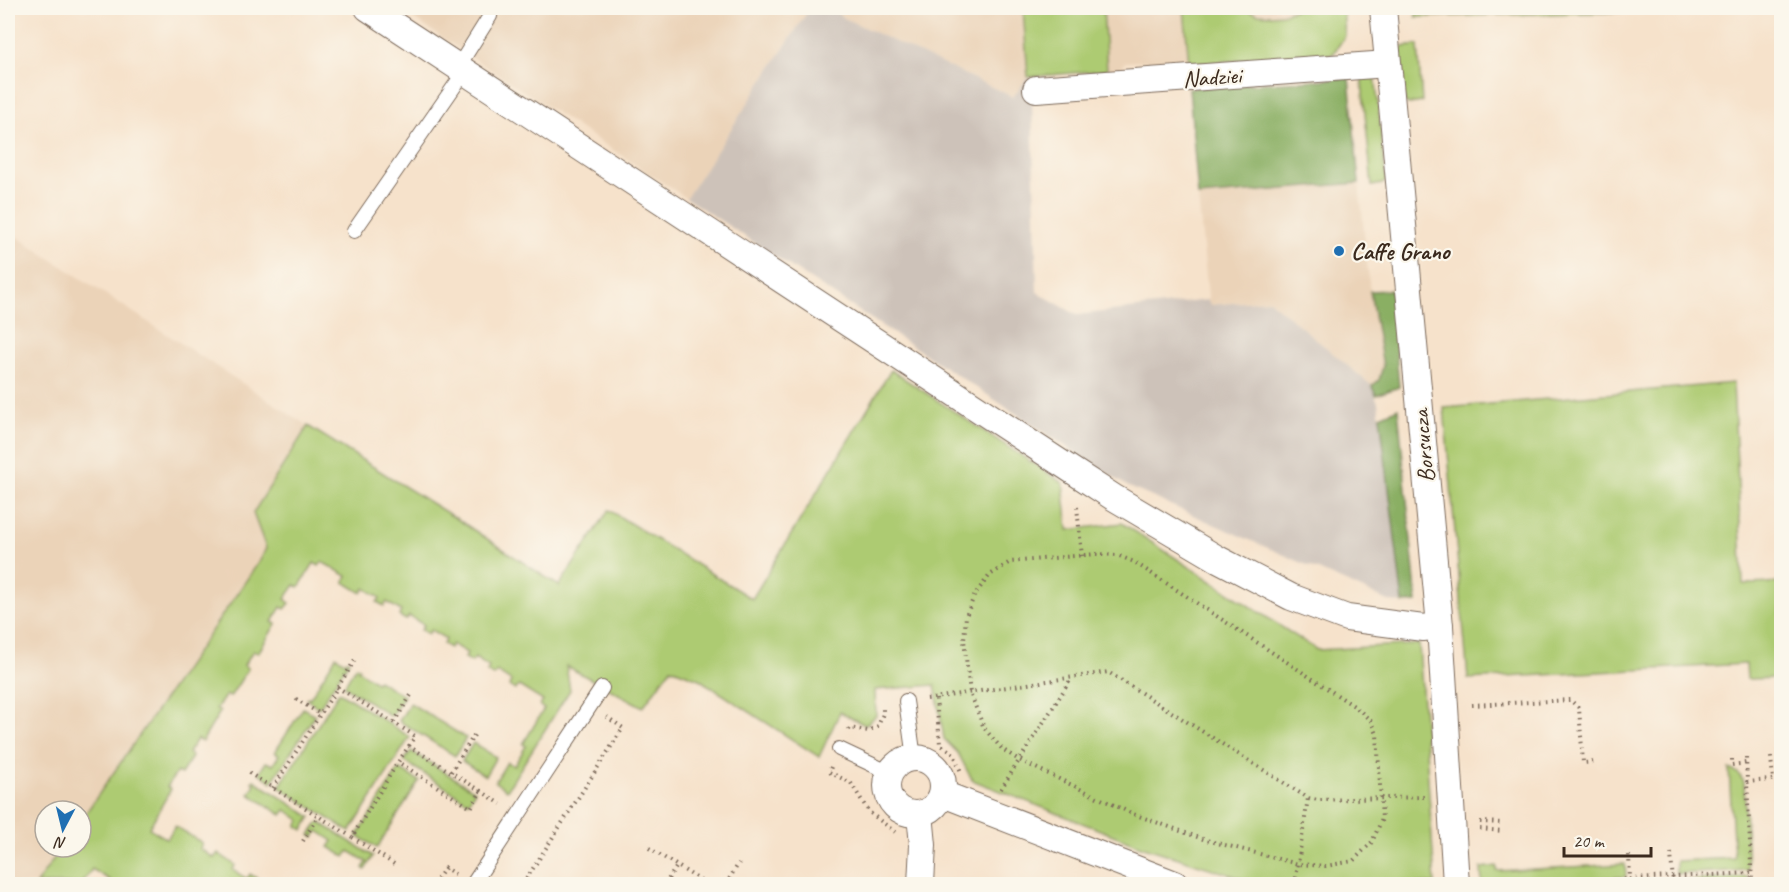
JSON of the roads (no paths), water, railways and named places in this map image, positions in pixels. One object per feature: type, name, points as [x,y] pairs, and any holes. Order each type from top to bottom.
[{"type":"street","points":[[368,8],[1113,497],[1218,559],[1291,597],[1347,618],[1423,628],[1440,626]]},
{"type":"street","name":"Borsucza","points":[[1383,8],[1440,626],[1456,885]]},
{"type":"street","name":"Nadziei","points":[[1036,89],[1388,64]]},
{"type":"street","points":[[914,758],[928,760],[938,768],[944,781],[943,794],[935,807],[920,814],[911,815],[903,812],[890,799],[887,782],[890,773],[900,762],[914,758]]},
{"type":"street","points":[[943,794],[1175,885]]},
{"type":"street","points":[[920,814],[921,885]]},
{"type":"lane","points":[[354,231],[462,69],[490,16],[491,8]]},
{"type":"lane","points":[[473,885],[602,688]]},
{"type":"lane","points":[[906,701],[914,758]]},
{"type":"lane","points":[[839,749],[890,773]]},
{"type":"place","name":"Caffe Grano","points":[[1339,251]]}]
